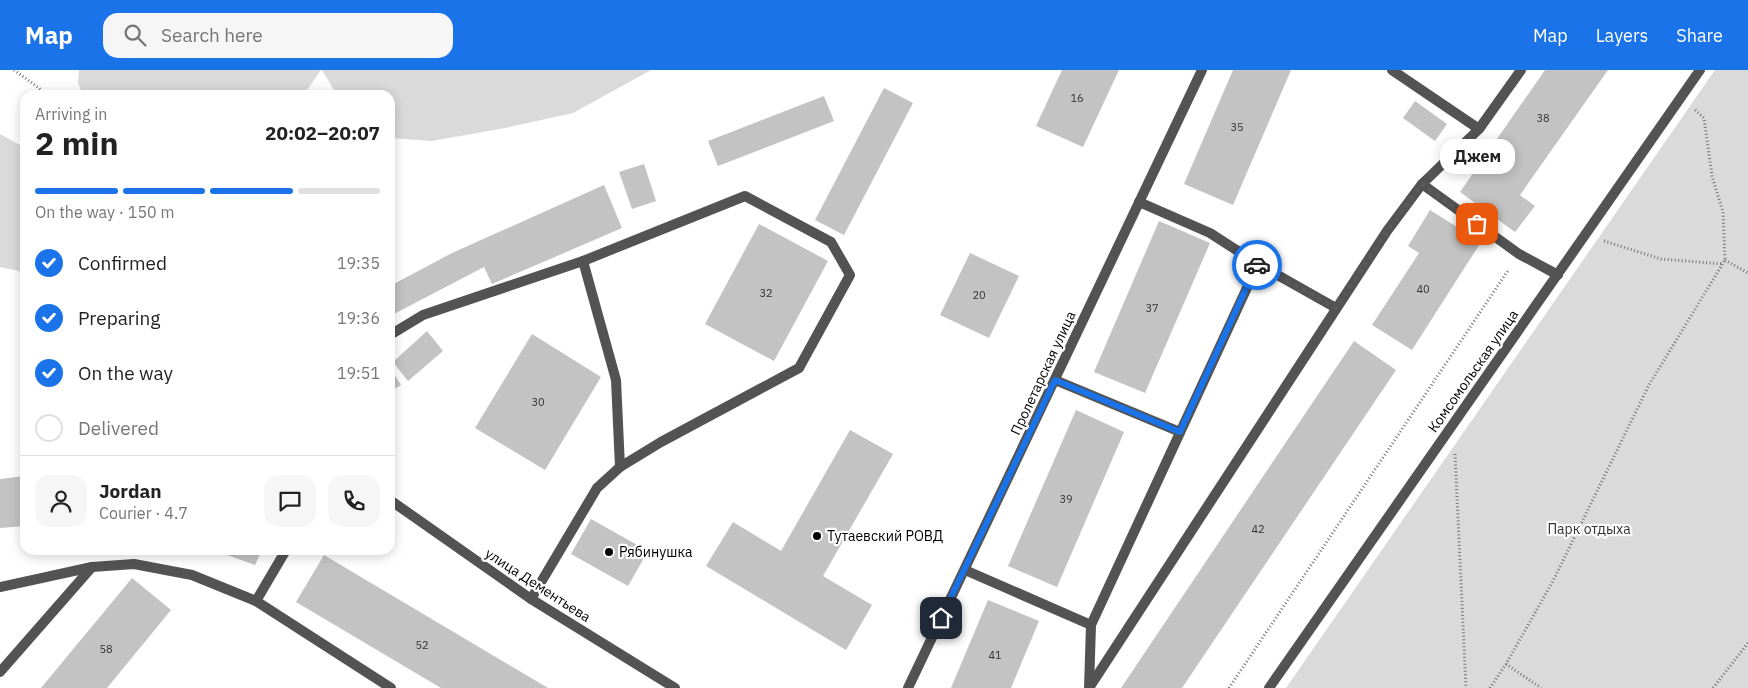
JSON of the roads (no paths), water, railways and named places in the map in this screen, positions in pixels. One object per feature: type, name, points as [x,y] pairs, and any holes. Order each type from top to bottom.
[{"type":"street","name":"Пролетарская улица","points":[[908,688],[1202,70]]},
{"type":"street","points":[[1392,70],[1479,130]]},
{"type":"street","points":[[1089,688],[1387,231],[1422,184],[1479,130],[1521,70]]},
{"type":"street","name":"Комсомольская улица","points":[[1270,688],[1700,70]]},
{"type":"street","points":[[1422,184],[1519,254],[1558,275]]},
{"type":"street","points":[[395,332],[423,315],[583,260],[745,196],[831,242],[850,276],[799,368],[661,442],[620,467],[597,488],[531,599]]},
{"type":"street","points":[[1138,202],[1210,233],[1258,264],[1336,308]]},
{"type":"street","points":[[583,260],[616,380],[620,467]]},
{"type":"street","points":[[1089,688],[1091,625],[1258,264]]},
{"type":"street","points":[[1055,380],[1180,432]]},
{"type":"street","name":"улица Дементьева","points":[[395,504],[531,599],[675,688]]},
{"type":"street","points":[[256,601],[283,555]]},
{"type":"street","points":[[0,587],[92,566],[134,564],[192,575],[256,601],[392,688]]},
{"type":"street","points":[[0,672],[92,566]]},
{"type":"street","points":[[965,570],[1091,625]]},
{"type":"place","name":"Джем","points":[[1477,224]]},
{"type":"place","name":"Тутаевский РОВД","points":[[817,536]]},
{"type":"place","name":"Рябинушка","points":[[609,552]]},
{"type":"park label","name":"Парк отдыха","points":[[1589,529]]}]
